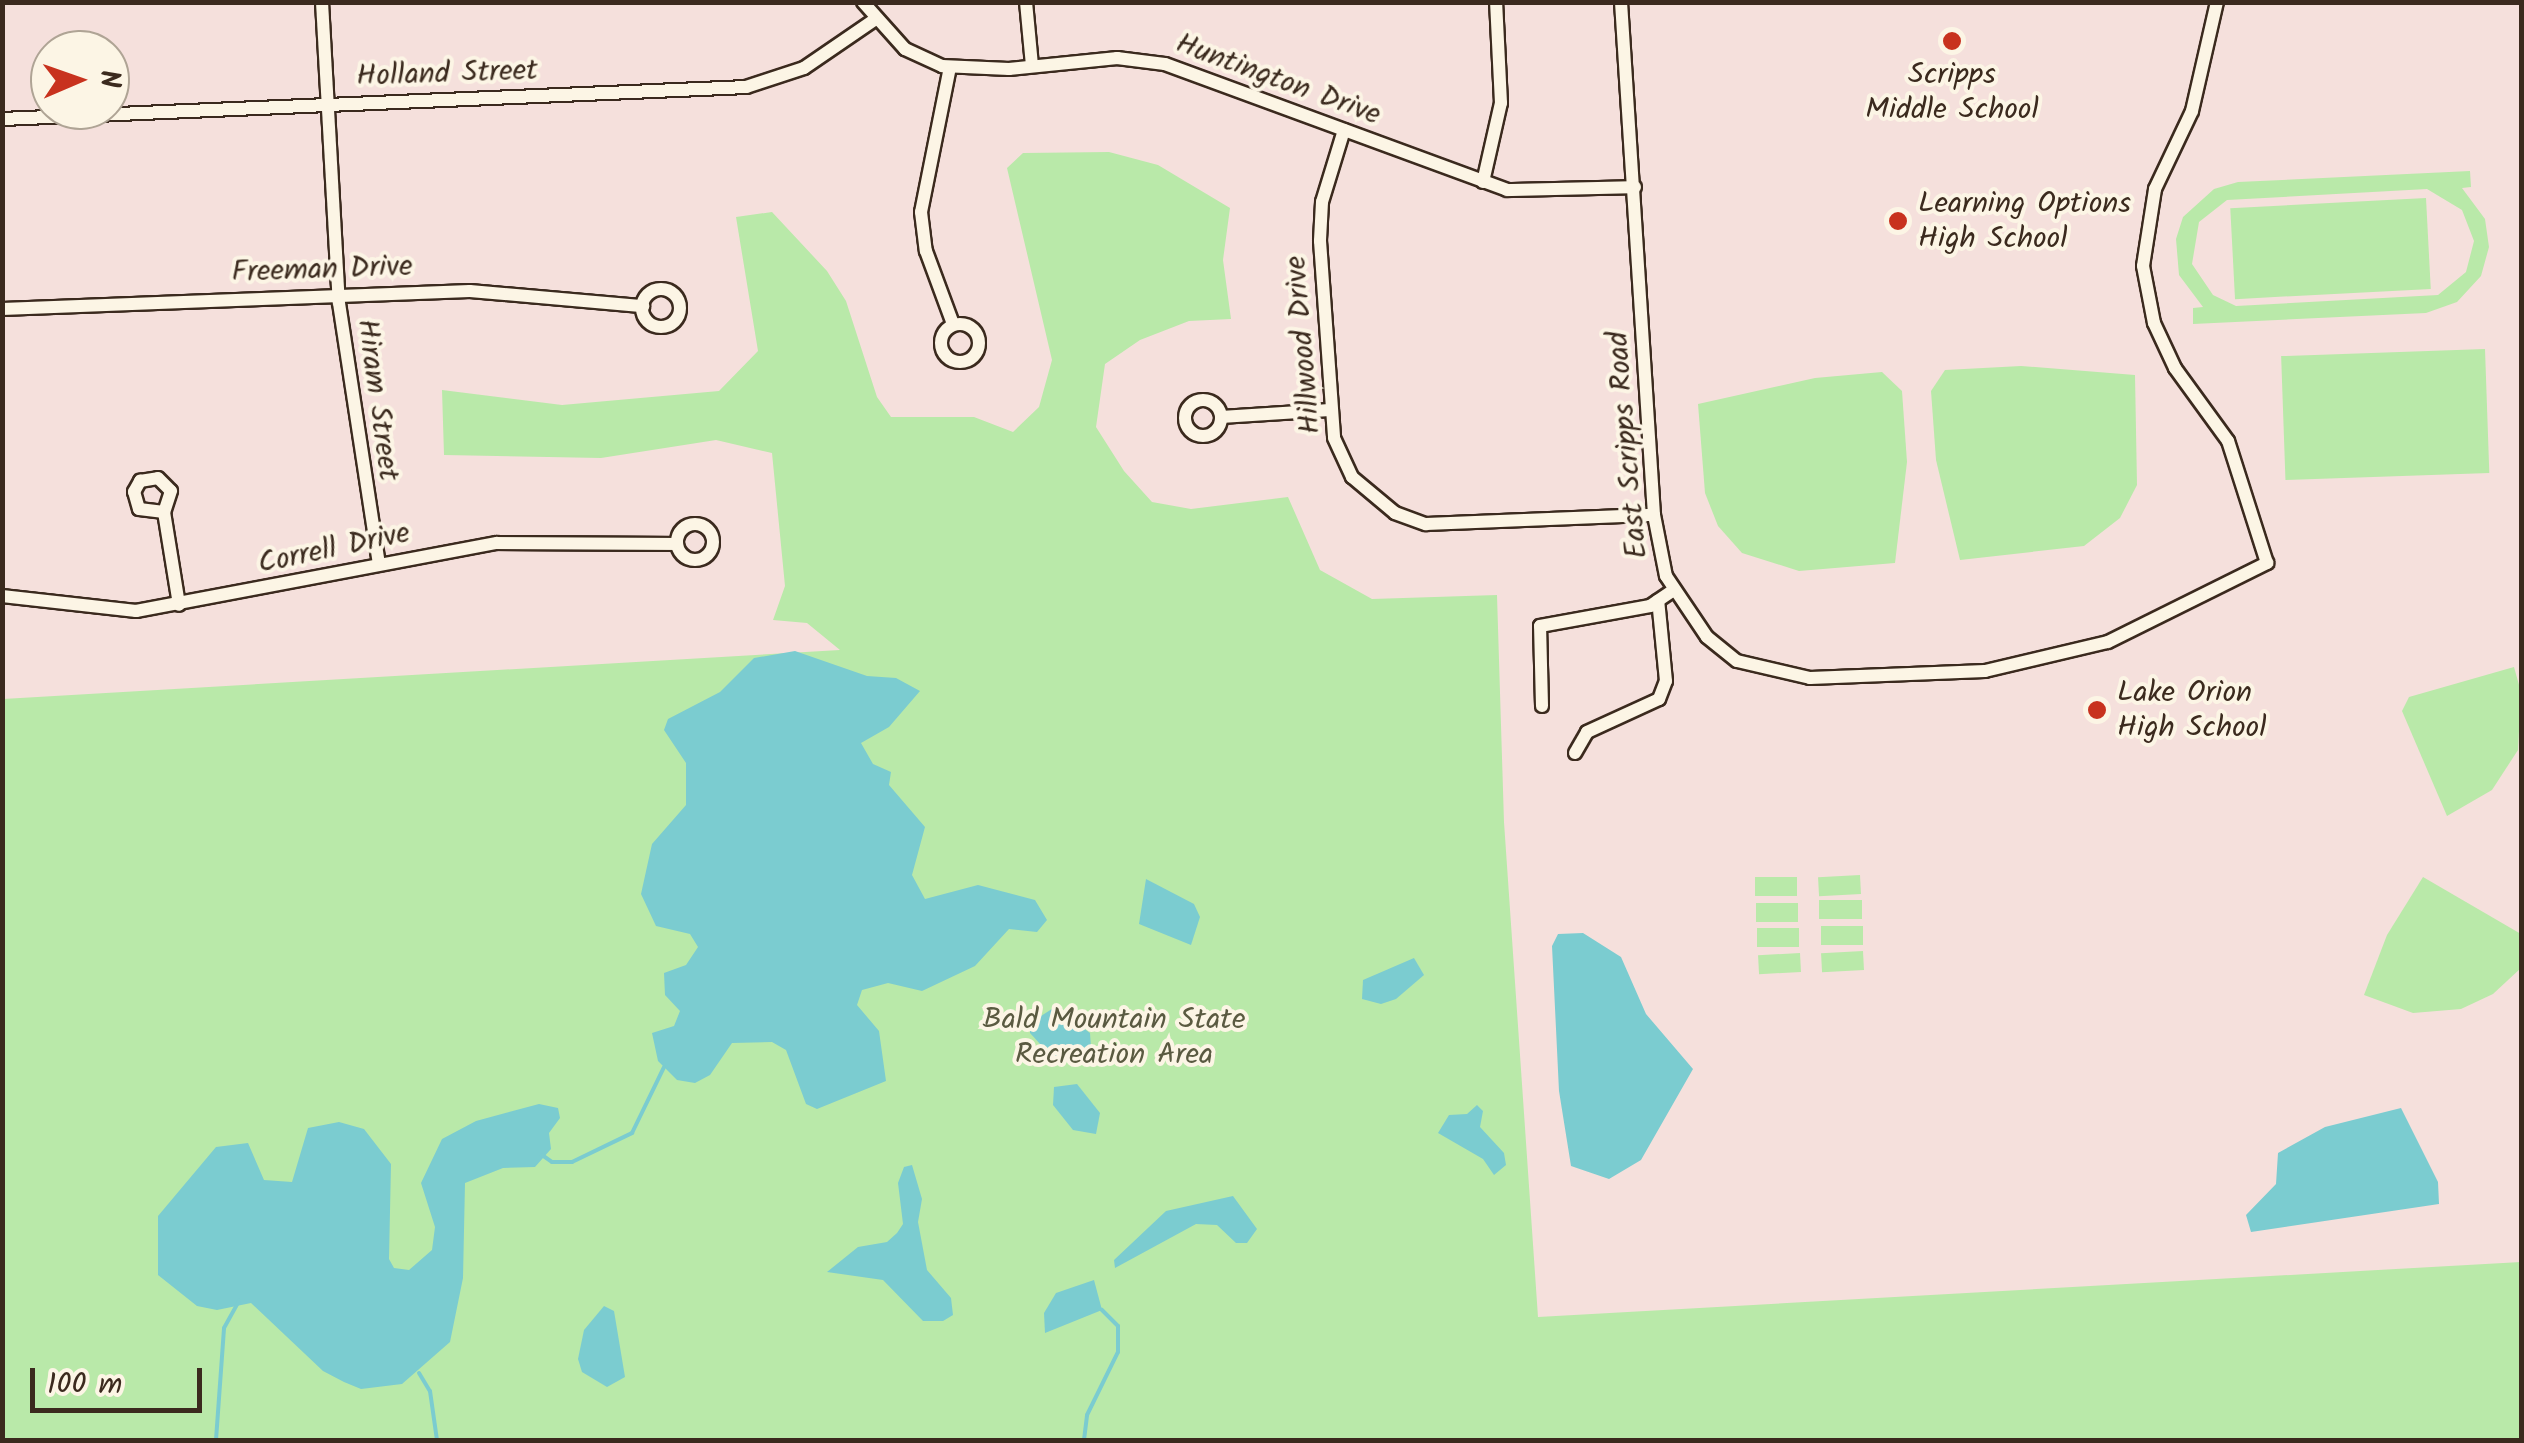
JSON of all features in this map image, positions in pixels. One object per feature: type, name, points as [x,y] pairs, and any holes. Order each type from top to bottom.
[{"type":"street","name":"Hiram Street","points":[[322,2],[339,293],[379,562]]},
{"type":"street","name":"Huntington Drive","points":[[863,2],[874,20],[905,49],[950,67],[1117,58],[1165,64],[1483,182],[1532,193],[1635,187]]},
{"type":"street","points":[[1026,2],[1032,65]]},
{"type":"street","points":[[1483,182],[1501,104],[1496,2]]},
{"type":"street","name":"East Scripps Road","points":[[1621,2],[1654,515],[1671,592],[1736,661],[1770,672],[1810,678],[1985,671],[2108,642],[2268,563],[2228,441],[2175,368],[2154,323],[2143,266],[2155,189],[2192,112],[2217,2]]},
{"type":"street","name":"Holland Street","points":[[2,119],[746,87],[804,68],[874,20]]},
{"type":"street","points":[[950,67],[921,212],[926,250],[954,324]]},
{"type":"street","name":"Hillwood Drive","points":[[1344,130],[1322,202],[1320,241],[1330,410],[1352,477],[1394,513],[1426,524],[1654,515]]},
{"type":"street","name":"Freeman Drive","points":[[2,309],[339,293],[470,291],[643,306]]},
{"type":"street","points":[[1222,417],[1330,410]]},
{"type":"street","points":[[164,512],[179,605]]},
{"type":"street","name":"Correll Drive","points":[[2,596],[95,610],[179,605],[379,562],[497,543],[676,544]]},
{"type":"street","points":[[1542,706],[1540,626],[1658,600],[1671,592]]},
{"type":"street","points":[[1574,753],[1587,732],[1659,698],[1666,682],[1658,600]]},
{"type":"green space","name":"Bald Mountain State Recreation Area","points":[[1109,152],[1158,165],[1230,208],[1223,260],[1231,319],[1189,321],[1140,340],[1105,364],[1096,427],[1124,471],[1152,502],[1191,509],[1288,497],[1320,570],[1372,599],[1497,595],[1504,822],[1538,1317],[2521,1262],[2521,1440],[3,1440],[3,699],[840,650],[807,623],[773,620],[785,586],[772,453],[716,440],[601,458],[444,455],[442,390],[562,405],[719,391],[758,351],[736,217],[772,212],[827,271],[846,301],[877,397],[891,417],[974,417],[1013,432],[1039,407],[1052,360],[1007,168],[1023,153]]},
{"type":"green space","points":[[2470,171],[2471,187],[2462,188],[2485,219],[2489,247],[2481,276],[2457,302],[2426,313],[2193,324],[2193,308],[2203,307],[2179,275],[2176,239],[2183,217],[2214,189],[2238,182]],"holes":[[[2427,189],[2462,210],[2474,241],[2466,272],[2438,295],[2236,306],[2213,295],[2192,264],[2199,222],[2227,200]]]},
{"type":"green space","points":[[2426,198],[2431,289],[2235,299],[2230,208]]},
{"type":"green space","points":[[2485,349],[2489,473],[2285,480],[2281,356]]},
{"type":"green space","points":[[2021,366],[2135,375],[2137,485],[2120,518],[2084,546],[1960,560],[1936,460],[1931,391],[1945,370]]},
{"type":"green space","points":[[1882,372],[1902,391],[1907,462],[1895,563],[1799,571],[1742,553],[1718,526],[1705,493],[1698,404],[1815,378]]},
{"type":"green space","points":[[2514,667],[2521,692],[2518,750],[2492,790],[2447,816],[2402,711],[2409,697]]},
{"type":"green space","points":[[1860,875],[1861,894],[1819,896],[1818,877]]},
{"type":"green space","points":[[1755,877],[1797,877],[1797,896],[1755,896]]},
{"type":"green space","points":[[2423,877],[2521,934],[2521,968],[2493,994],[2461,1009],[2413,1013],[2364,995],[2387,935]]},
{"type":"green space","points":[[1819,900],[1862,900],[1862,919],[1819,919]]},
{"type":"green space","points":[[1756,903],[1798,903],[1798,922],[1756,922]]},
{"type":"green space","points":[[1821,926],[1863,926],[1863,945],[1821,945]]},
{"type":"green space","points":[[1757,928],[1799,928],[1799,947],[1757,947]]},
{"type":"green space","points":[[1863,951],[1864,970],[1822,972],[1821,953]]},
{"type":"green space","points":[[1800,953],[1801,972],[1759,974],[1758,955]]},
{"type":"water","points":[[795,651],[867,676],[896,678],[920,691],[889,727],[861,743],[873,764],[891,772],[889,785],[925,827],[912,875],[925,899],[978,885],[1035,900],[1047,920],[1037,932],[1009,929],[975,966],[922,991],[888,983],[862,990],[857,1005],[879,1031],[886,1081],[817,1109],[806,1104],[786,1050],[772,1042],[732,1043],[710,1075],[695,1083],[677,1080],[658,1061],[652,1033],[674,1026],[680,1011],[665,995],[664,973],[686,965],[698,947],[690,934],[656,926],[641,894],[652,844],[686,805],[686,763],[664,730],[668,719],[720,692],[754,658]]},
{"type":"water","points":[[1146,879],[1194,904],[1200,917],[1191,945],[1139,924]]},
{"type":"water","points":[[1583,933],[1621,957],[1646,1014],[1693,1069],[1641,1160],[1609,1179],[1571,1166],[1559,1091],[1552,946],[1558,934]]},
{"type":"water","points":[[1414,958],[1424,975],[1396,999],[1381,1004],[1362,999],[1363,980]]},
{"type":"water","points":[[1055,1007],[1090,1033],[1091,1048],[1081,1057],[1053,1058],[1030,1033],[1030,1023]]},
{"type":"water","points":[[1077,1084],[1100,1113],[1096,1134],[1073,1130],[1053,1105],[1054,1087]]},
{"type":"water","points":[[539,1104],[558,1108],[560,1118],[549,1133],[551,1149],[535,1167],[503,1168],[465,1183],[463,1278],[450,1342],[402,1384],[361,1389],[344,1382],[323,1371],[251,1303],[217,1310],[197,1306],[158,1275],[158,1216],[216,1147],[248,1143],[264,1180],[292,1182],[308,1128],[339,1122],[364,1129],[391,1164],[389,1259],[394,1268],[409,1270],[432,1250],[435,1227],[421,1183],[442,1139],[476,1121]]},
{"type":"water","points":[[1477,1105],[1483,1111],[1480,1127],[1504,1153],[1506,1165],[1494,1175],[1483,1159],[1438,1133],[1449,1115],[1467,1114]]},
{"type":"water","points":[[2401,1108],[2438,1182],[2439,1204],[2251,1232],[2246,1215],[2276,1184],[2278,1153],[2325,1127]]},
{"type":"water","points":[[912,1165],[922,1199],[918,1222],[927,1270],[951,1298],[953,1315],[943,1321],[923,1321],[883,1280],[827,1272],[858,1247],[887,1242],[897,1233],[903,1224],[898,1183],[904,1167]]},
{"type":"water","points":[[1233,1196],[1257,1229],[1247,1243],[1236,1243],[1217,1225],[1196,1224],[1115,1268],[1114,1260],[1166,1211]]},
{"type":"water","points":[[1094,1280],[1102,1310],[1045,1333],[1044,1313],[1056,1293]]},
{"type":"water","points":[[604,1306],[614,1311],[625,1377],[607,1387],[582,1372],[578,1359],[584,1330]]},
{"type":"waterway","points":[[542,1155],[552,1162],[572,1162],[632,1133],[664,1067]]},
{"type":"waterway","points":[[216,1440],[224,1328],[239,1301]]},
{"type":"waterway","points":[[1084,1440],[1087,1415],[1118,1352],[1118,1326],[1102,1310]]},
{"type":"waterway","points":[[419,1373],[430,1391],[437,1440]]},
{"type":"place","name":"Scripps Middle School","points":[[1952,41]]},
{"type":"place","name":"Learning Options High School","points":[[1898,221]]},
{"type":"place","name":"Lake Orion High School","points":[[2097,710]]}]
